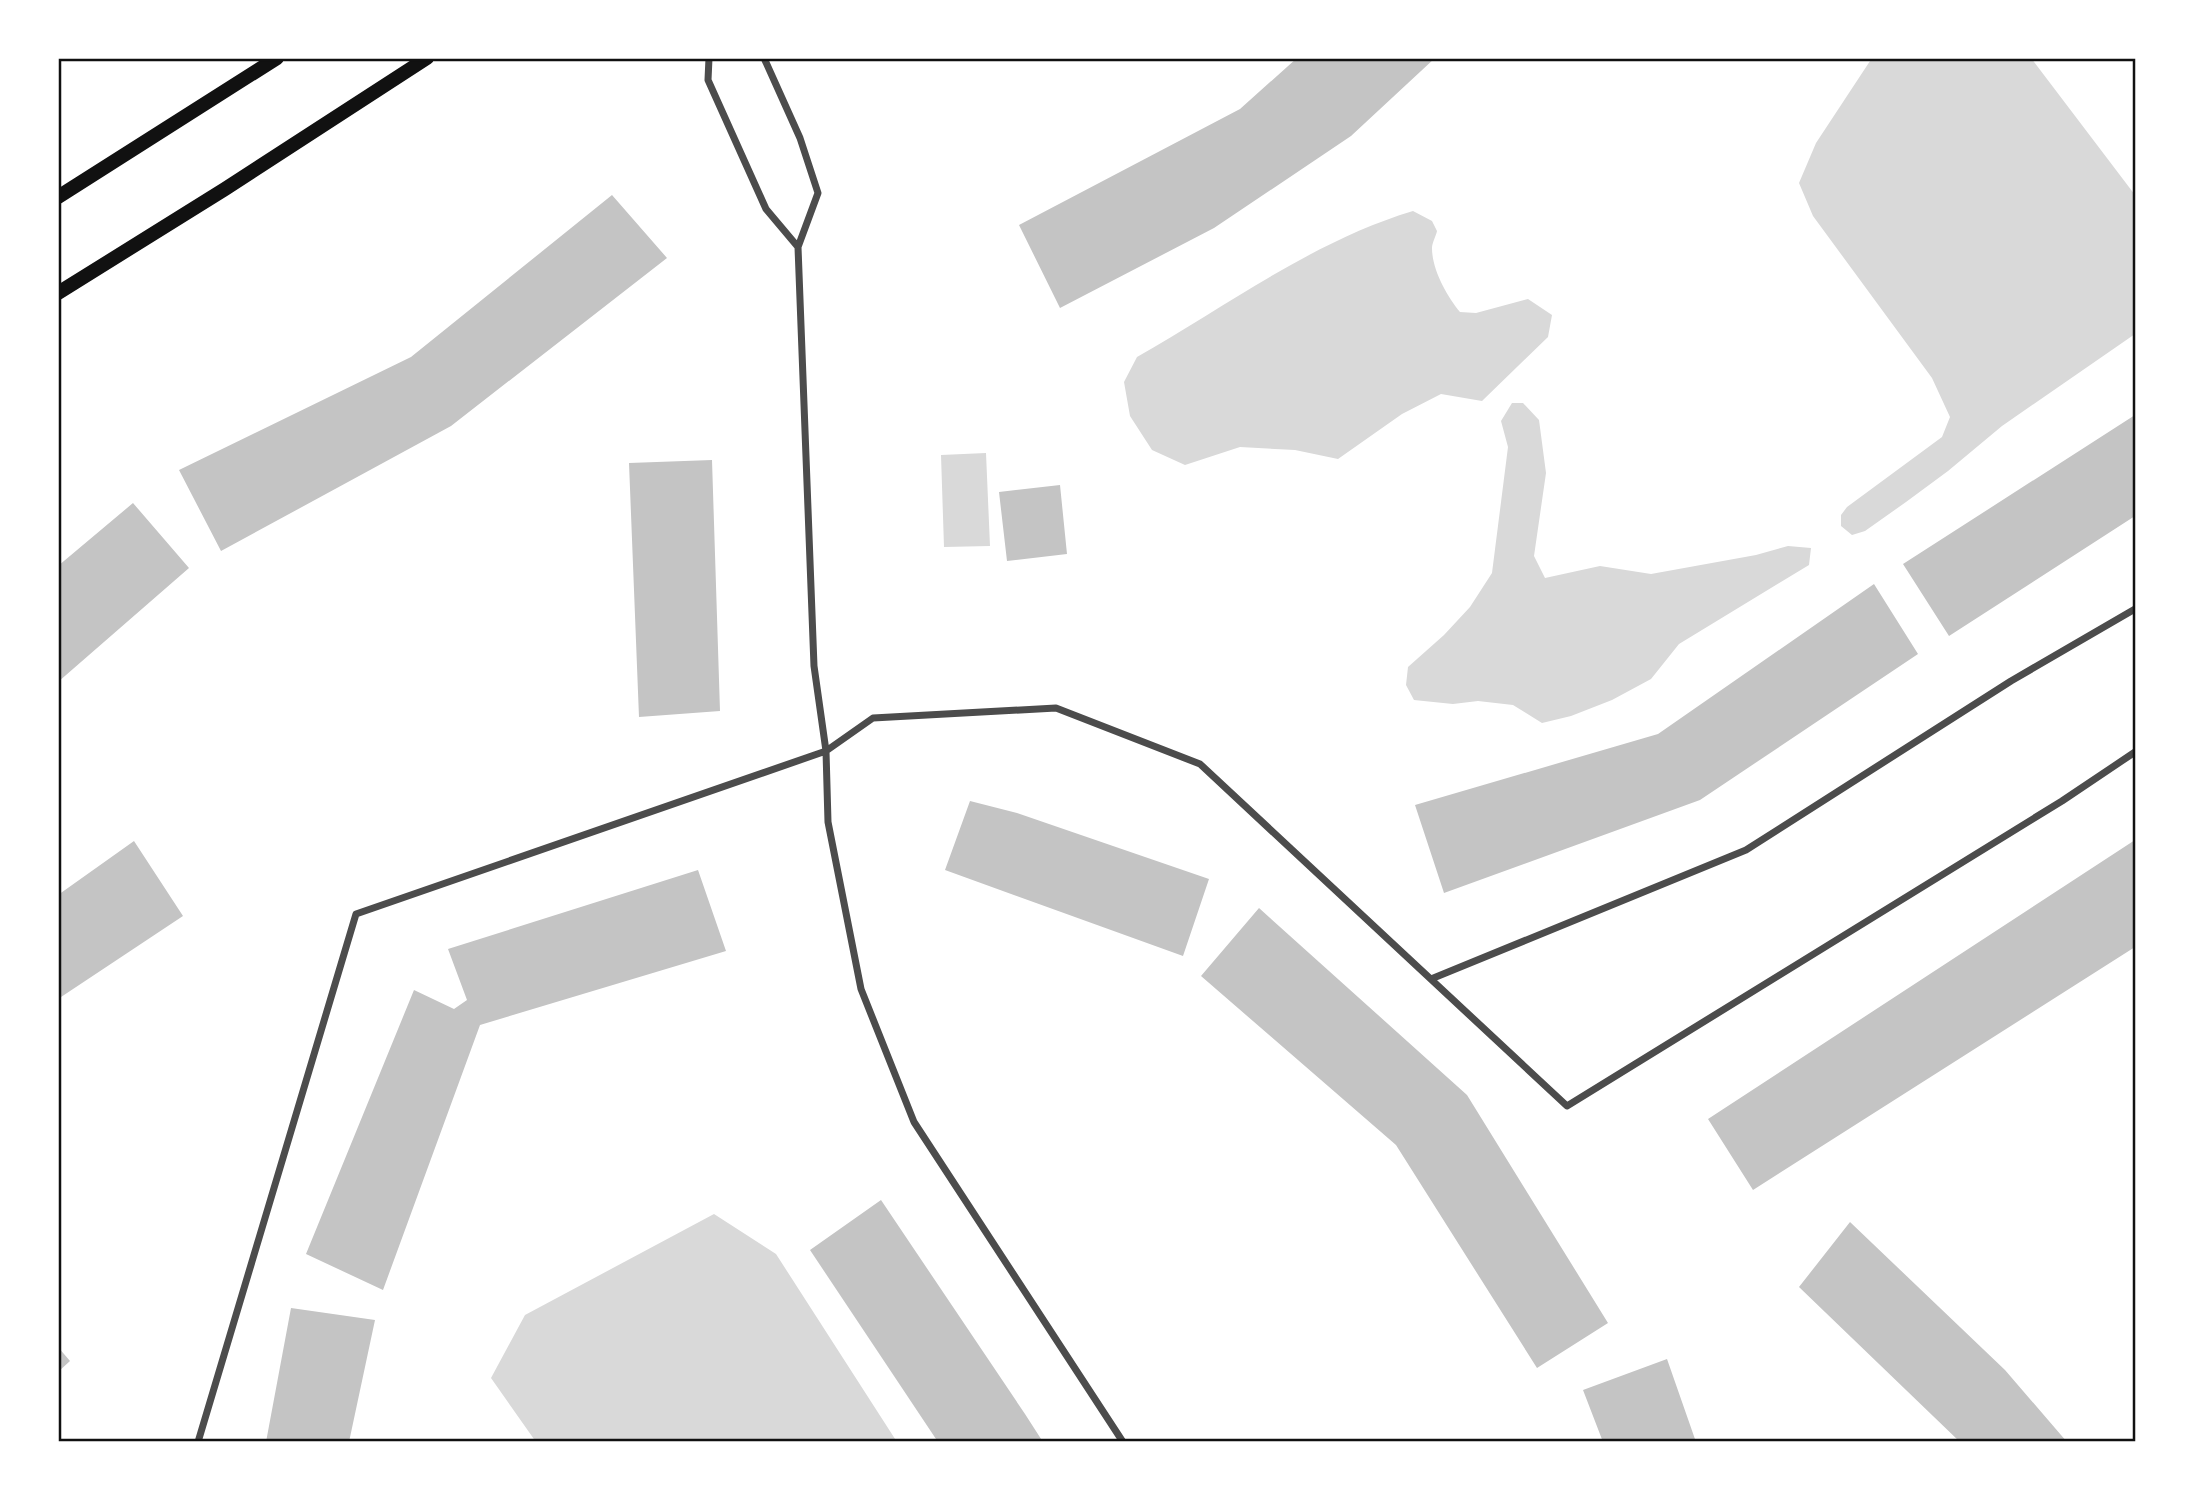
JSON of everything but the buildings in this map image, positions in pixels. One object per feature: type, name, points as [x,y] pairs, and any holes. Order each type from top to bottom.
[{"type":"main road","points":[[58,197],[277,58]]},
{"type":"main road","points":[[58,293],[427,58]]},
{"type":"street","points":[[709,58],[708,80],[766,209],[797,247]]},
{"type":"street","points":[[764,58],[800,138],[817,193],[797,247],[814,666],[827,751],[828,822],[861,989],[914,1122],[1123,1442]]},
{"type":"street","points":[[1431,979],[1745,850],[2011,681],[2135,609]]},
{"type":"street","points":[[198,1442],[356,914],[827,751],[873,718],[1056,708],[1200,764],[1567,1106],[2050,808],[2135,752]]},
{"type":"shaded area","points":[[1872,58],[2031,58],[2135,195],[2135,334],[2002,426],[1906,502],[1865,531],[1852,535],[1841,526],[1841,515],[1847,507],[1942,437],[1950,417],[1932,378],[1813,216],[1799,183],[1816,143]]},
{"type":"shaded area","points":[[1413,211],[1432,221],[1437,231],[1432,248],[1437,274],[1460,312],[1476,313],[1528,299],[1552,315],[1548,337],[1482,401],[1441,394],[1402,414],[1338,459],[1295,450],[1240,447],[1185,465],[1152,450],[1130,416],[1124,382],[1137,357],[1305,257],[1340,239]]},
{"type":"shaded area","points":[[1512,403],[1523,403],[1539,420],[1546,473],[1534,556],[1545,578],[1600,566],[1651,574],[1756,555],[1788,546],[1811,548],[1809,565],[1679,644],[1651,679],[1612,700],[1571,716],[1542,723],[1513,705],[1478,701],[1453,704],[1414,700],[1406,685],[1408,667],[1470,607],[1492,573],[1508,447],[1501,421]]},
{"type":"shaded area","points":[[986,453],[990,546],[944,547],[941,455]]},
{"type":"shaded area","points":[[714,1214],[776,1254],[897,1442],[536,1442],[491,1378],[525,1315]]}]
